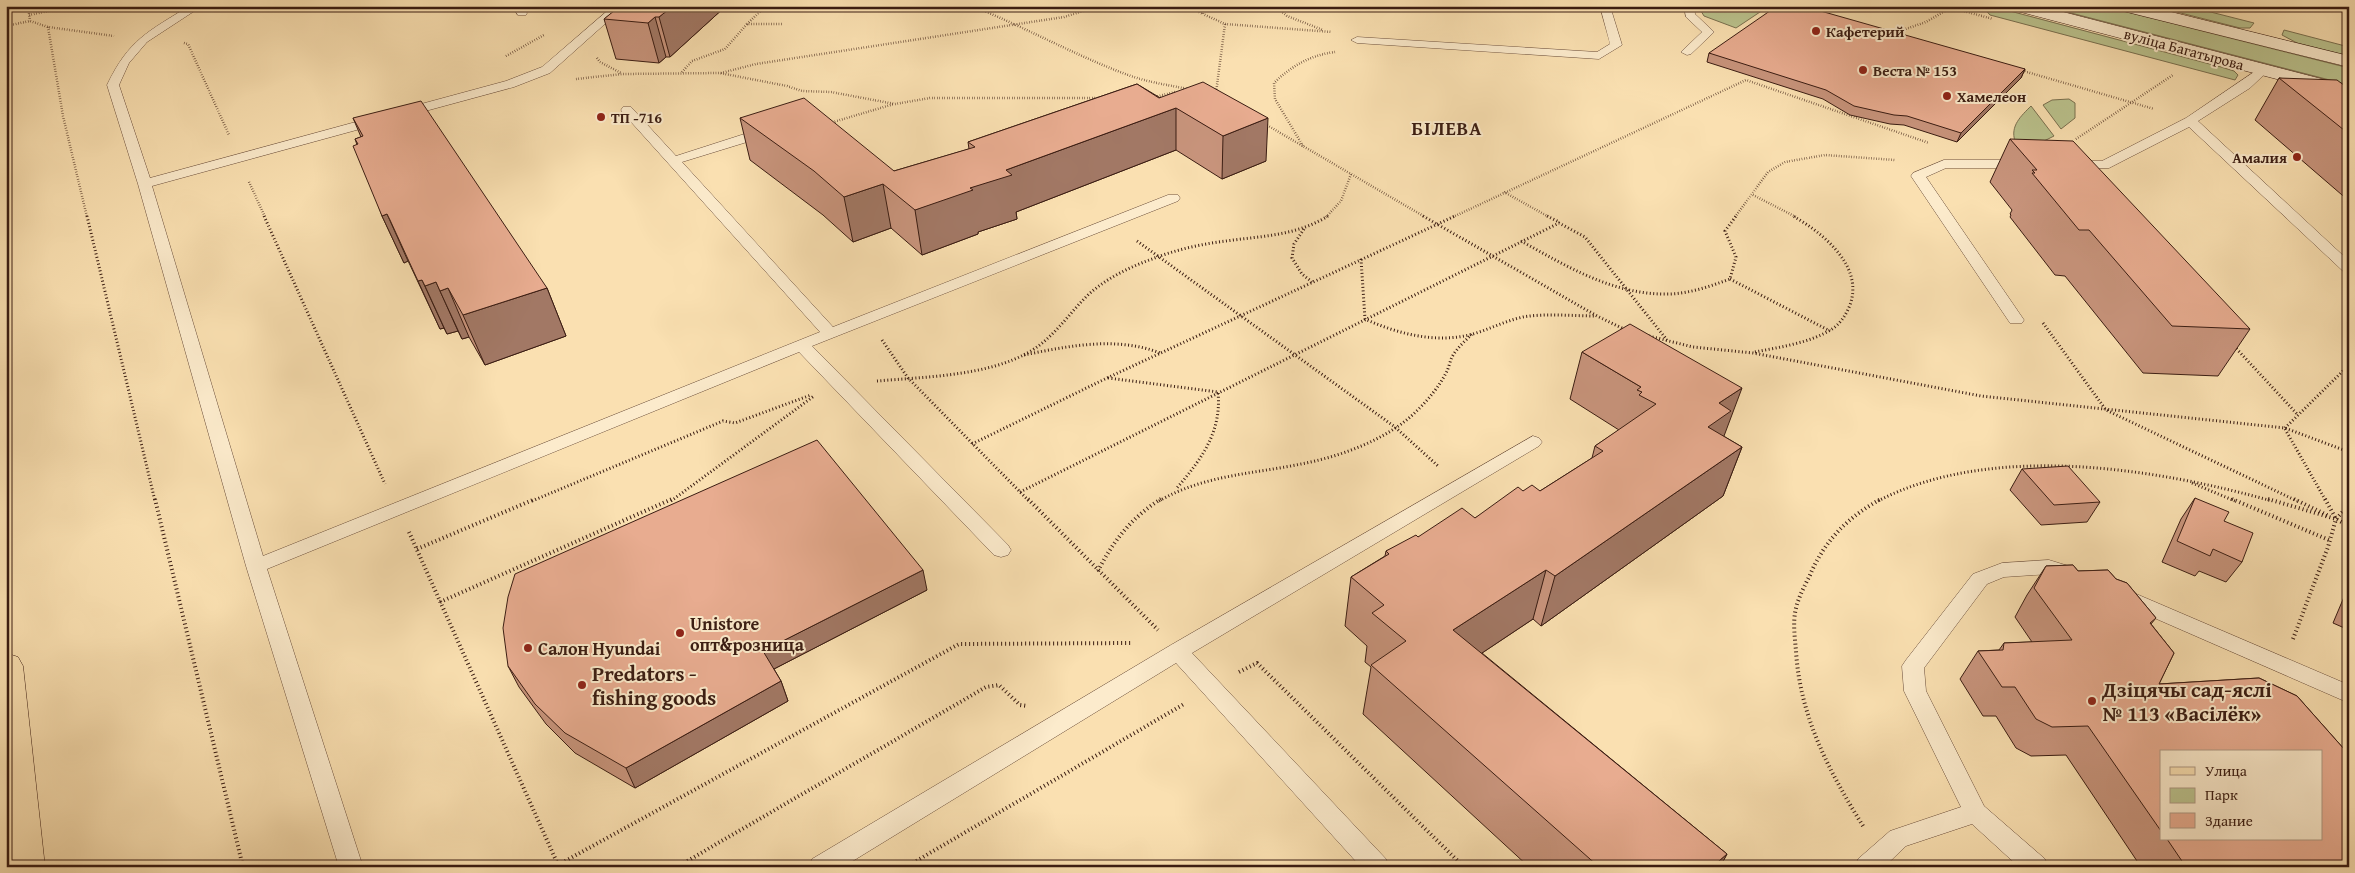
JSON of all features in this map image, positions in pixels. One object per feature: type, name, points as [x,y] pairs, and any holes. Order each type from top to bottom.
[{"type":"main road","points":[[6,666],[26,867]]},
{"type":"street","name":"вуліца Багатырова","points":[[2019,6],[2349,92]]},
{"type":"street","name":"вуліца Багатырова","points":[[2125,6],[2349,62]]},
{"type":"lane","points":[[197,6],[143,40],[124,62],[113,85],[145,184],[256,566],[350,867]]},
{"type":"lane","points":[[145,184],[510,84],[546,70],[620,6]]},
{"type":"lane","points":[[1357,40],[1599,56],[1616,45],[1605,6]]},
{"type":"lane","points":[[1687,52],[1708,32],[1690,15],[1689,6]]},
{"type":"lane","points":[[2058,165],[2104,165],[2190,121],[2246,85],[2263,70]]},
{"type":"lane","points":[[627,110],[830,333]]},
{"type":"lane","points":[[673,161],[816,116],[826,124]]},
{"type":"lane","points":[[2190,121],[2349,270]]},
{"type":"lane","points":[[2016,320],[1918,176],[1944,164],[2039,165]]},
{"type":"lane","points":[[256,566],[801,344],[1173,198]]},
{"type":"lane","points":[[801,344],[1001,550]]},
{"type":"lane","points":[[821,867],[1178,651],[1533,442]]},
{"type":"lane","points":[[2036,867],[1976,813],[1915,691],[1913,666],[1980,579],[2002,570],[2049,567],[2084,580]]},
{"type":"lane","points":[[2111,591],[2349,694]]},
{"type":"lane","points":[[1178,651],[1377,867]]},
{"type":"lane","points":[[1867,867],[1898,838],[1976,813]]},
{"type":"path","points":[[28,6],[30,21]]},
{"type":"path","points":[[29,15],[73,6]]},
{"type":"path","points":[[682,72],[692,61],[725,49],[766,6]]},
{"type":"path","points":[[972,6],[1017,24],[1066,50],[1130,76],[1191,89],[1154,97]]},
{"type":"path","points":[[720,73],[756,64],[1064,17],[1099,6]]},
{"type":"path","points":[[1188,6],[1225,24],[1215,95]]},
{"type":"path","points":[[1203,14],[1204,6]]},
{"type":"path","points":[[1275,6],[1287,16],[1326,31]]},
{"type":"path","points":[[1903,36],[1894,33],[1926,22],[1953,6]]},
{"type":"path","points":[[6,26],[30,21],[48,27],[188,44],[396,509],[417,549],[558,866],[959,644],[1135,643]]},
{"type":"path","points":[[747,24],[782,24]]},
{"type":"path","points":[[48,27],[62,116],[243,867]]},
{"type":"path","points":[[502,58],[548,32]]},
{"type":"path","points":[[1303,146],[1275,99],[1274,83],[1283,73],[1300,62],[1336,52]]},
{"type":"path","points":[[595,56],[600,62],[622,74]]},
{"type":"path","points":[[2017,69],[2190,121]]},
{"type":"path","points":[[568,80],[622,74],[720,73],[778,84],[802,91],[831,92],[894,104]]},
{"type":"path","points":[[972,444],[1107,378],[1746,80],[1933,144]]},
{"type":"path","points":[[826,124],[894,104],[930,98],[1107,98]]},
{"type":"path","points":[[1263,123],[1597,316],[1631,331]]},
{"type":"path","points":[[1020,356],[1050,336],[1091,293],[1121,273],[1158,256],[1208,243],[1276,235],[1304,229],[1331,213],[1345,195],[1350,174]]},
{"type":"path","points":[[1504,192],[1585,237],[1667,341]]},
{"type":"path","points":[[1730,279],[1736,257],[1725,231],[1735,214],[1753,195],[1812,226],[1834,247],[1849,269],[1853,287],[1850,308],[1830,331],[1753,353]]},
{"type":"path","points":[[1112,222],[1395,427],[1459,485]]},
{"type":"path","points":[[1020,492],[1559,222]]},
{"type":"path","points":[[1304,229],[1294,244],[1292,258],[1302,274],[1312,282]]},
{"type":"path","points":[[1522,241],[1579,272],[1628,292],[1670,295],[1708,289],[1730,279]]},
{"type":"path","points":[[1361,259],[1365,319]]},
{"type":"path","points":[[1730,279],[1830,331]]},
{"type":"path","points":[[1365,319],[1391,331],[1415,336],[1442,337],[1472,334],[1494,324],[1525,317],[1597,316]]},
{"type":"path","points":[[867,318],[908,378],[1098,571],[1162,633],[1153,638]]},
{"type":"path","points":[[2042,322],[2106,410],[2336,519]]},
{"type":"path","points":[[1098,571],[1117,536],[1142,512],[1176,490],[1230,475],[1312,462],[1354,449],[1395,427],[1420,408],[1435,390],[1448,370],[1452,357],[1472,334]]},
{"type":"path","points":[[1646,336],[1693,347],[1753,353],[1981,396],[2285,428],[2349,452]]},
{"type":"path","points":[[2231,342],[2298,415]]},
{"type":"path","points":[[841,384],[938,377],[975,370],[1020,356],[1083,345],[1150,348],[1160,354]]},
{"type":"path","points":[[2285,428],[2349,364]]},
{"type":"path","points":[[1107,378],[1218,392]]},
{"type":"path","points":[[417,549],[723,421],[736,424],[818,392],[666,504],[440,602]]},
{"type":"path","points":[[1176,490],[1195,467],[1212,441],[1218,424],[1220,403],[1218,392]]},
{"type":"path","points":[[2285,428],[2336,519]]},
{"type":"path","points":[[2180,478],[2329,540]]},
{"type":"path","points":[[2283,667],[2336,519],[2349,505]]},
{"type":"path","points":[[906,867],[1212,687],[1258,662],[1464,867]]},
{"type":"path","points":[[677,867],[986,687],[999,684],[1020,705],[1037,707]]},
{"type":"green space","points":[[1698,6],[1758,6],[1766,8],[1736,28],[1704,16]]},
{"type":"green space","points":[[1982,6],[1991,6],[2221,67],[2234,71],[2238,75],[2235,80],[1990,15]]},
{"type":"green space","points":[[2044,6],[2103,6],[2349,68],[2349,85]]},
{"type":"green space","points":[[2153,6],[2187,6],[2254,23],[2250,28],[2240,28]]},
{"type":"green space","points":[[2284,30],[2349,47],[2349,56],[2297,43],[2282,35]]},
{"type":"green space","points":[[2069,99],[2075,103],[2075,118],[2061,129],[2043,105],[2052,100]]},
{"type":"green space","points":[[2031,106],[2054,136],[2040,143],[2015,141],[2015,126]]},
{"type":"building","points":[[620,6],[673,6],[648,23],[604,19]]},
{"type":"building","name":"Веста № 153","points":[[1777,6],[1803,6],[2025,69],[1961,133],[1907,116],[1854,106],[1826,90],[1709,53]]},
{"type":"building","points":[[2279,78],[2337,80],[2349,89],[2349,134]]},
{"type":"building","points":[[1203,82],[1268,118],[1223,136],[1176,108],[1006,170],[1012,175],[970,188],[973,190],[915,210],[883,184],[844,197],[814,171],[740,118],[804,98],[894,171],[975,147],[968,142],[1137,84],[1159,98]]},
{"type":"building","points":[[421,101],[547,288],[463,315],[448,288],[440,291],[436,282],[425,286],[422,280],[418,281],[387,214],[382,216],[353,146],[358,144],[355,139],[363,136],[353,118]]},
{"type":"building","points":[[2010,139],[2073,141],[2250,329],[2172,326],[2089,230],[2079,230],[2032,173],[2035,173],[2032,170],[2037,170]]},
{"type":"building","points":[[1630,324],[1742,388],[1719,403],[1731,411],[1708,427],[1742,447],[1555,576],[1546,570],[1453,630],[1727,854],[1712,867],[1599,867],[1371,665],[1406,641],[1372,613],[1384,605],[1351,577],[1389,554],[1386,551],[1416,535],[1418,537],[1462,508],[1475,518],[1518,487],[1523,491],[1532,485],[1540,491],[1603,451],[1595,446],[1656,404],[1639,395],[1642,392],[1637,390],[1641,387],[1582,352]]},
{"type":"building","name":"Unistore опт&розница","points":[[817,440],[923,570],[763,651],[781,681],[626,768],[565,733],[535,704],[508,666],[503,628],[508,597],[515,574]]},
{"type":"building","points":[[2068,466],[2100,502],[2054,505],[2022,469]]},
{"type":"building","points":[[2195,498],[2229,512],[2224,521],[2253,533],[2242,562],[2213,549],[2210,556],[2177,541]]},
{"type":"building","points":[[2073,565],[2078,571],[2108,570],[2116,579],[2127,583],[2156,618],[2150,623],[2174,653],[2159,684],[2259,678],[2297,696],[2344,749],[2349,749],[2349,867],[2186,867],[2168,840],[2322,840],[2322,750],[2160,750],[2160,830],[2088,726],[2052,727],[2036,719],[2015,687],[2002,687],[1978,651],[2003,650],[2004,643],[2072,640],[2034,588],[2046,566]]},
{"type":"place","name":"Кафетерий","points":[[1816,31]]},
{"type":"place","name":"Веста № 153","points":[[1863,70]]},
{"type":"place","name":"Хамелеон","points":[[1947,96]]},
{"type":"place","name":"ТП -716","points":[[601,117]]},
{"type":"place","name":"Амалия","points":[[2297,157]]},
{"type":"place","name":"Unistore опт&розница","points":[[680,633]]},
{"type":"place","name":"Салон Hyundai","points":[[528,648]]},
{"type":"place","name":"Predators - fishing goods","points":[[582,685]]},
{"type":"place","name":"Дзіцячы сад-яслі № 113 «Васілёк»","points":[[2092,701]]},
{"type":"district","name":"БІЛЕВА","points":[[1447,128]]}]
